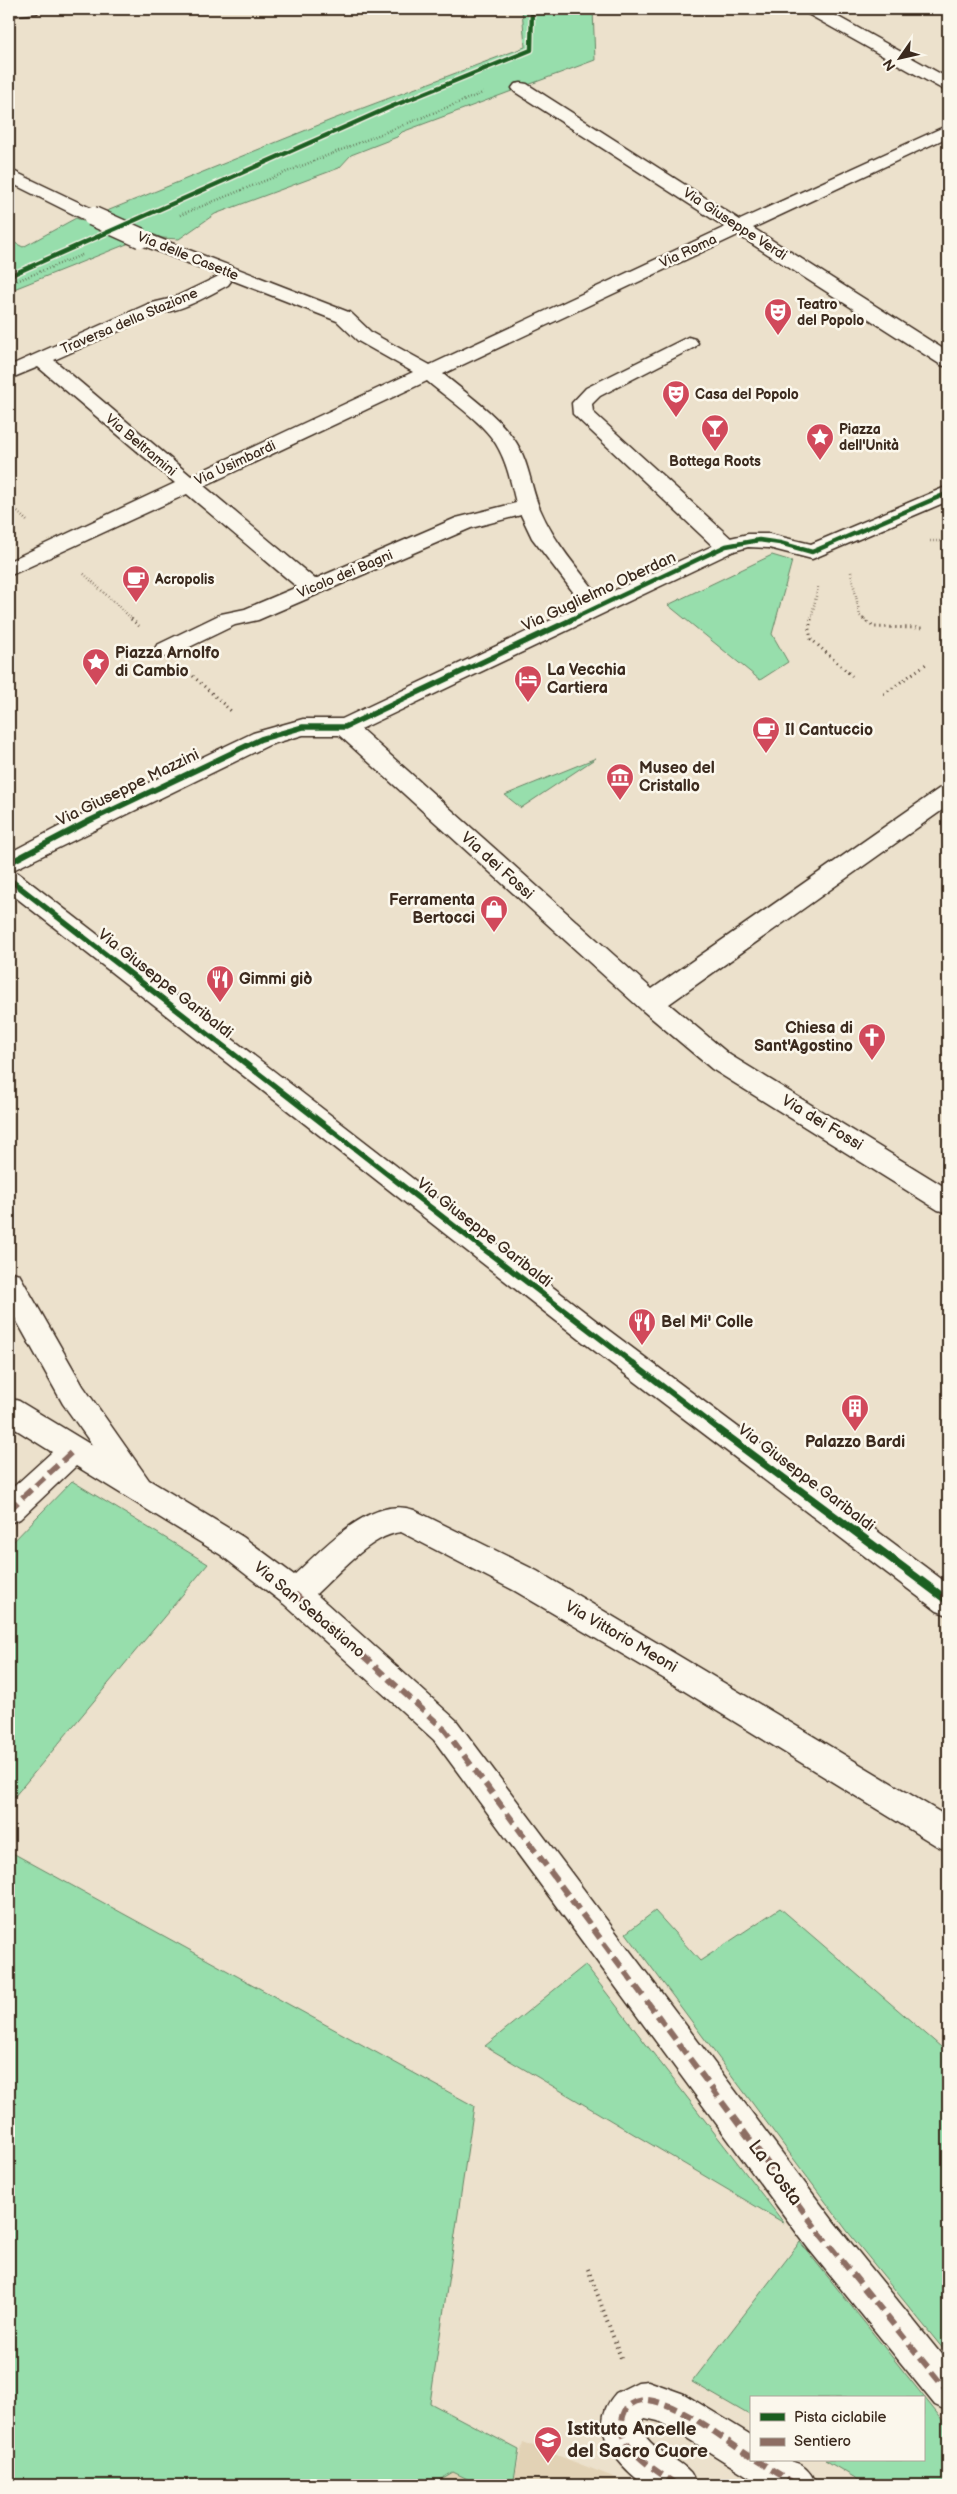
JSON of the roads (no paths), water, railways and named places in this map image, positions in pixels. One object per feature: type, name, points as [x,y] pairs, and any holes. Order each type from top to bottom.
[{"type":"street","points":[[9,11],[31,9]]},
{"type":"street","points":[[812,9],[948,85]]},
{"type":"street","name":"Via Giuseppe Verdi","points":[[521,88],[948,361]]},
{"type":"street","name":"Via Roma","points":[[428,372],[948,130]]},
{"type":"street","name":"Via delle Casette","points":[[9,175],[141,238],[344,317],[365,337],[428,372],[489,423],[505,441],[516,463],[528,507],[540,533],[597,609]]},
{"type":"street","name":"Via delle Casette","points":[[220,281],[334,331],[365,337]]},
{"type":"street","name":"Traversa della Stazione","points":[[9,373],[155,308],[180,302],[220,281]]},
{"type":"street","points":[[688,343],[593,392],[582,403],[583,414],[726,546]]},
{"type":"street","name":"Via Beltramini","points":[[40,360],[312,588]]},
{"type":"street","name":"Via Usimbardi","points":[[9,569],[428,372]]},
{"type":"street","name":"Via Guglielmo Oberdan","points":[[261,739],[303,727],[345,726],[597,609],[726,546],[754,539],[773,540],[812,552],[948,493]]},
{"type":"street","name":"Vicolo dei Bagni","points":[[165,650],[229,619],[250,615],[464,523],[528,507]]},
{"type":"street","name":"Via dei Fossi","points":[[345,726],[651,1004],[721,1062],[948,1202]]},
{"type":"street","name":"Via Giuseppe Mazzini","points":[[9,863],[261,739]]},
{"type":"street","points":[[651,1004],[948,794]]},
{"type":"street","name":"Via Giuseppe Garibaldi","points":[[9,879],[507,1268],[806,1496],[948,1601]]},
{"type":"street","name":"Via San Sebastiano","points":[[9,1282],[74,1395],[143,1492],[232,1546],[295,1594],[445,1730],[608,1948]]},
{"type":"street","points":[[9,1410],[143,1492]]},
{"type":"street","points":[[9,1510],[74,1450]]},
{"type":"street","name":"Via Vittorio Meoni","points":[[295,1594],[351,1543],[384,1521],[403,1519],[526,1581],[679,1671],[948,1835]]},
{"type":"street","name":"La Costa","points":[[608,1948],[821,2236],[948,2392]]},
{"type":"street","points":[[677,2485],[636,2455],[626,2442],[621,2426],[625,2410],[636,2401],[649,2400],[672,2408],[750,2456]]},
{"type":"street","points":[[759,2462],[797,2485]]},
{"type":"place","name":"Teatro del Popolo","points":[[778,336]]},
{"type":"place","name":"Casa del Popolo","points":[[676,418]]},
{"type":"place","name":"Bottega Roots","points":[[715,452]]},
{"type":"place","name":"Piazza dell'Unità","points":[[820,461]]},
{"type":"place","name":"Acropolis","points":[[136,603]]},
{"type":"place","name":"Piazza Arnolfo di Cambio","points":[[96,686]]},
{"type":"place","name":"La Vecchia Cartiera","points":[[528,703]]},
{"type":"place","name":"Il Cantuccio","points":[[766,754]]},
{"type":"place","name":"Museo del Cristallo","points":[[620,801]]},
{"type":"place","name":"Ferramenta Bertocci","points":[[494,933]]},
{"type":"place","name":"Gimmi giò","points":[[220,1003]]},
{"type":"place","name":"Chiesa di Sant'Agostino","points":[[872,1061]]},
{"type":"place","name":"Bel Mi' Colle","points":[[642,1346]]},
{"type":"place","name":"Palazzo Bardi","points":[[855,1432]]},
{"type":"place","name":"Istituto Ancelle del Sacro Cuore","points":[[548,2464]]}]
